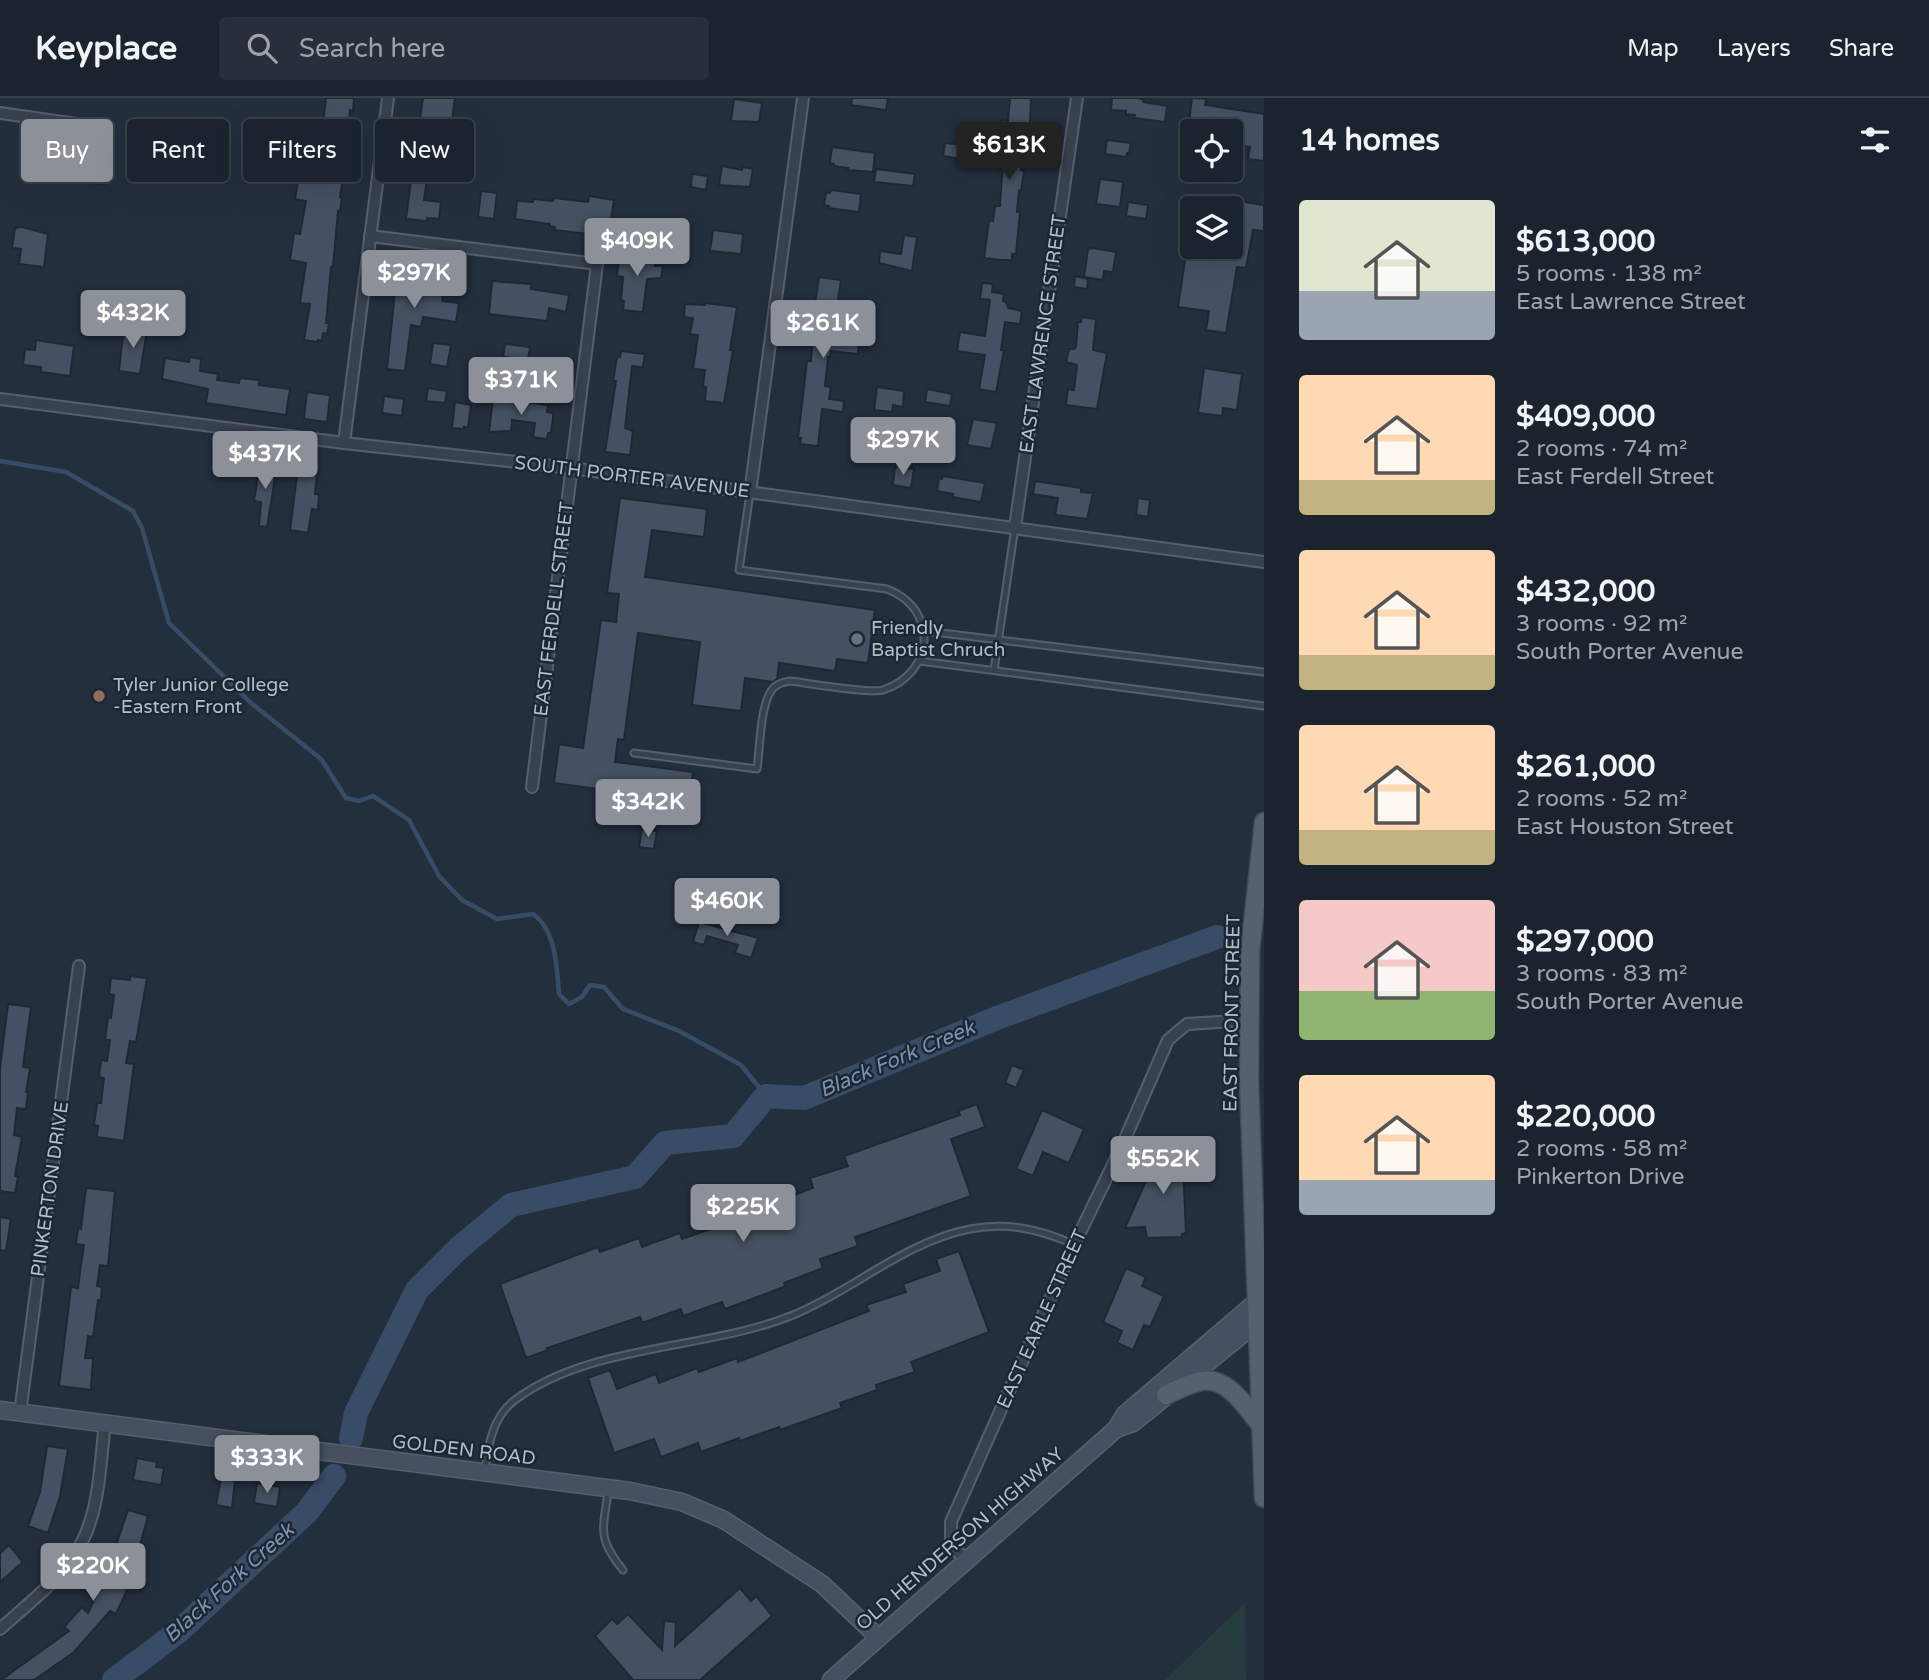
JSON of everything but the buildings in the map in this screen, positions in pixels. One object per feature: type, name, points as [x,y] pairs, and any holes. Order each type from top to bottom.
[{"type":"main road","name":"EAST FRONT STREET","points":[[1264,822],[1250,952],[1250,1020],[1259,1211],[1264,1498]]},
{"type":"main road","points":[[1166,1395],[1200,1381],[1221,1384],[1232,1392],[1262,1425]]},
{"type":"street","points":[[344,443],[388,98]]},
{"type":"street","points":[[750,493],[803,98]]},
{"type":"street","name":"EAST LAWRENCE STREET","points":[[1015,527],[1077,98]]},
{"type":"street","points":[[0,113],[42,119]]},
{"type":"street","name":"EAST FERDELL STREET","points":[[370,236],[597,264],[531,788]]},
{"type":"street","name":"SOUTH PORTER AVENUE","points":[[0,399],[344,443],[571,468],[1264,562]]},
{"type":"street","name":"PINKERTON DRIVE","points":[[20,1413],[79,966]]},
{"type":"street","name":"EAST EARLE STREET","points":[[966,1561],[951,1544],[951,1522],[1168,1040],[1187,1024],[1250,1020]]},
{"type":"street","name":"OLD HENDERSON HIGHWAY","points":[[1116,1429],[1133,1423],[1261,1308]]},
{"type":"street","name":"OLD HENDERSON HIGHWAY","points":[[831,1680],[1116,1429],[1125,1414],[1261,1308]]},
{"type":"street","name":"GOLDEN ROAD","points":[[0,1410],[608,1488],[682,1502],[724,1520],[822,1584],[879,1638]]},
{"type":"street","points":[[0,1629],[56,1578],[82,1543],[94,1505],[105,1424]]},
{"type":"lane","points":[[634,753],[757,769],[766,705],[771,691],[777,685],[790,681],[880,692],[896,684],[920,661],[925,631],[919,615],[899,593],[887,589],[739,569],[750,493]]},
{"type":"lane","points":[[994,670],[1015,527]]},
{"type":"lane","points":[[925,631],[1264,672]]},
{"type":"lane","points":[[920,661],[1264,706]]},
{"type":"lane","points":[[484,1474],[490,1439],[499,1419],[512,1402],[570,1371],[765,1325],[830,1297],[912,1249],[967,1229],[996,1226],[1026,1228],[1074,1245]]},
{"type":"lane","points":[[608,1488],[603,1540],[607,1550],[623,1570]]},
{"type":"green space","points":[[1245,1603],[1246,1680],[1165,1680]]},
{"type":"waterway","points":[[0,461],[66,472],[133,511],[142,528],[169,623],[251,703],[321,759],[346,798],[359,801],[373,796],[409,820],[439,876],[462,900],[497,919],[533,914],[541,921],[554,950],[559,994],[569,1004],[582,997],[590,985],[604,987],[623,1009],[679,1031],[741,1065],[766,1096]]},
{"type":"waterway","name":"Black Fork Creek","points":[[351,1438],[356,1413],[417,1290],[459,1248],[511,1205],[635,1177],[665,1143],[733,1136],[766,1096],[804,1098],[997,1018],[1217,937]]},
{"type":"waterway","name":"Black Fork Creek","points":[[114,1680],[179,1631],[307,1512],[334,1476]]},
{"type":"place","name":"Friendly Baptist Chruch","points":[[857,639]]},
{"type":"place","name":"Tyler Junior College -Eastern Front","points":[[99,696]]}]
